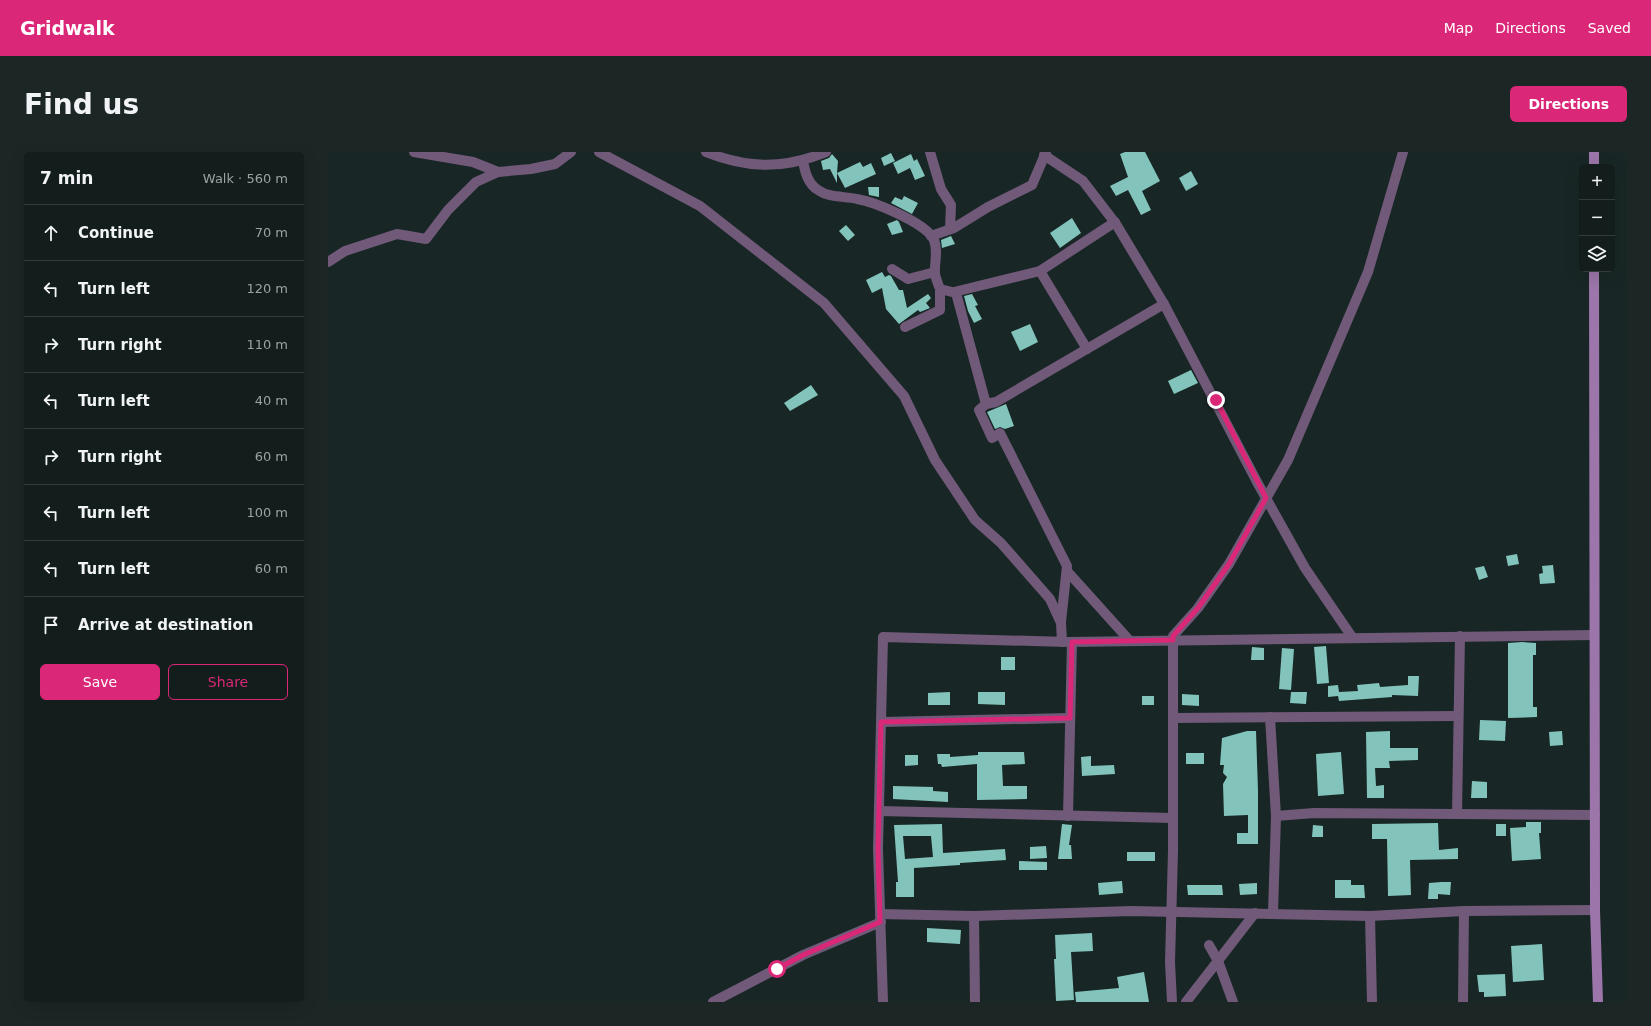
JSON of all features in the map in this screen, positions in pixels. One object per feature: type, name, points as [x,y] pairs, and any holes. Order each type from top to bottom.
[{"type":"street","points":[[414,152],[472,162],[498,172]]},
{"type":"street","points":[[328,262],[345,251],[397,234],[426,239],[448,210],[476,182],[498,172],[532,169],[555,164],[570,152]]},
{"type":"street","points":[[599,152],[700,206],[824,303],[904,396],[935,460],[975,520],[1001,543],[1050,599],[1061,622],[1067,642],[1070,718],[1068,816]]},
{"type":"street","points":[[706,152],[744,163],[764,165],[803,161],[826,152]]},
{"type":"street","points":[[930,152],[941,189],[952,205],[950,229]]},
{"type":"street","points":[[1172,1002],[1170,962],[1173,818],[1173,636],[1198,608],[1229,564],[1288,460],[1368,272],[1403,152]]},
{"type":"street","points":[[1594,152],[1594,164]]},
{"type":"street","points":[[931,236],[950,229],[1032,185],[1045,153],[1084,181],[1115,222],[1164,304],[1266,498],[1305,568],[1352,637]]},
{"type":"street","points":[[803,161],[806,174],[817,190],[825,194],[858,199],[887,210],[920,227],[931,236],[936,247],[935,272],[940,289],[940,310],[905,327]]},
{"type":"street","points":[[940,289],[954,292],[1040,271],[1115,222]]},
{"type":"street","points":[[892,269],[908,279],[935,272]]},
{"type":"street","points":[[1040,271],[1087,349]]},
{"type":"street","points":[[1594,272],[1595,910],[1598,1002]]},
{"type":"street","points":[[954,292],[956,293],[965,322],[986,404]]},
{"type":"street","points":[[1061,622],[1067,566],[1000,433],[992,438],[979,410],[986,404],[996,402],[1164,304]]},
{"type":"street","points":[[1067,571],[1130,641]]},
{"type":"street","points":[[883,1002],[878,849],[883,637],[1067,642],[1352,637],[1594,635]]},
{"type":"street","points":[[1457,814],[1460,636]]},
{"type":"street","points":[[1173,718],[1458,716]]},
{"type":"street","points":[[1270,717],[1276,816],[1273,914]]},
{"type":"street","points":[[881,722],[1070,718]]},
{"type":"street","points":[[879,811],[1173,818]]},
{"type":"street","points":[[1276,816],[1314,813],[1595,815]]},
{"type":"street","points":[[713,1002],[803,955],[880,918],[1131,911],[1370,916],[1464,911],[1595,910]]},
{"type":"street","points":[[1463,1002],[1464,911]]},
{"type":"street","points":[[1186,1002],[1255,913]]},
{"type":"street","points":[[974,916],[975,1002]]},
{"type":"street","points":[[1370,916],[1372,1002]]},
{"type":"street","points":[[1209,945],[1218,961],[1233,1002]]},
{"type":"building","points":[[1125,152],[1145,152],[1160,181],[1142,191],[1151,210],[1141,215],[1128,190],[1116,196],[1110,186],[1128,177],[1120,154]]},
{"type":"building","points":[[891,153],[895,161],[884,166],[881,158]]},
{"type":"building","points":[[832,154],[838,161],[837,183],[830,169],[823,170],[821,161],[829,158]]},
{"type":"building","points":[[911,154],[914,161],[917,159],[925,176],[915,180],[910,168],[898,174],[893,163]]},
{"type":"building","points":[[860,162],[863,167],[871,163],[876,174],[845,188],[837,173]]},
{"type":"building","points":[[1191,171],[1198,184],[1186,191],[1179,178]]},
{"type":"building","points":[[868,187],[879,187],[879,197],[869,195]]},
{"type":"building","points":[[904,196],[918,203],[912,214],[891,203],[895,197],[902,200]]},
{"type":"building","points":[[1072,218],[1081,233],[1060,248],[1050,233]]},
{"type":"building","points":[[897,220],[903,232],[892,235],[887,224]]},
{"type":"building","points":[[846,225],[855,235],[848,241],[839,231]]},
{"type":"building","points":[[951,236],[955,244],[942,248],[941,240]]},
{"type":"building","points":[[882,272],[885,277],[889,275],[891,276],[899,290],[903,290],[907,308],[928,294],[931,298],[926,303],[930,308],[920,312],[918,310],[899,324],[886,309],[882,288],[872,293],[866,280]]},
{"type":"building","points":[[972,294],[978,305],[975,306],[982,319],[974,323],[968,311],[964,296]]},
{"type":"building","points":[[1030,324],[1038,342],[1020,351],[1011,332]]},
{"type":"building","points":[[1191,370],[1198,383],[1174,394],[1168,381]]},
{"type":"building","points":[[811,385],[818,395],[790,411],[784,403]]},
{"type":"building","points":[[1006,404],[1014,426],[1005,429],[1000,427],[995,429],[987,412]]},
{"type":"building","points":[[1517,554],[1519,564],[1508,566],[1506,556]]},
{"type":"building","points":[[1553,565],[1555,583],[1540,584],[1539,574],[1543,573],[1542,566]]},
{"type":"building","points":[[1484,566],[1488,577],[1479,580],[1475,568]]},
{"type":"building","points":[[1508,643],[1536,643],[1536,655],[1533,655],[1533,707],[1537,707],[1537,717],[1508,718]]},
{"type":"building","points":[[1326,646],[1329,683],[1317,684],[1314,647]]},
{"type":"building","points":[[1252,647],[1264,648],[1264,660],[1251,660]]},
{"type":"building","points":[[1282,648],[1294,649],[1291,690],[1279,689]]},
{"type":"building","points":[[1001,657],[1015,657],[1015,670],[1001,670]]},
{"type":"building","points":[[1408,676],[1419,676],[1418,696],[1392,695],[1392,697],[1339,701],[1338,696],[1328,697],[1328,686],[1338,685],[1339,692],[1358,691],[1357,685],[1379,683],[1380,687],[1408,685]]},
{"type":"building","points":[[950,692],[950,705],[928,705],[928,693]]},
{"type":"building","points":[[978,692],[1005,692],[1005,705],[978,704]]},
{"type":"building","points":[[1291,692],[1307,692],[1306,704],[1290,703]]},
{"type":"building","points":[[1182,694],[1199,695],[1199,706],[1182,705]]},
{"type":"building","points":[[1142,696],[1154,696],[1154,705],[1142,705]]},
{"type":"building","points":[[1480,720],[1506,721],[1505,741],[1479,740]]},
{"type":"building","points":[[1247,731],[1256,731],[1258,844],[1237,844],[1237,833],[1248,833],[1248,815],[1224,816],[1223,784],[1227,777],[1223,773],[1224,765],[1220,765],[1222,738]]},
{"type":"building","points":[[1390,731],[1390,748],[1418,748],[1418,760],[1389,761],[1390,768],[1375,768],[1376,786],[1384,785],[1384,798],[1367,798],[1366,732]]},
{"type":"building","points":[[1562,731],[1563,745],[1550,746],[1549,732]]},
{"type":"building","points":[[978,752],[1024,752],[1025,764],[1002,765],[1003,786],[1027,786],[1027,799],[977,800],[977,764],[942,767],[941,764],[938,764],[937,754],[950,754],[950,757],[978,755]]},
{"type":"building","points":[[1341,752],[1344,794],[1318,796],[1316,754]]},
{"type":"building","points":[[1186,753],[1204,753],[1204,764],[1186,764]]},
{"type":"building","points":[[905,755],[918,755],[918,765],[905,766]]},
{"type":"building","points":[[1091,756],[1091,766],[1114,765],[1115,774],[1082,776],[1081,757]]},
{"type":"building","points":[[1472,781],[1487,782],[1487,798],[1471,798]]},
{"type":"building","points":[[893,786],[933,787],[933,791],[948,792],[948,802],[893,799]]},
{"type":"building","points":[[1526,822],[1541,822],[1541,833],[1539,833],[1541,859],[1512,861],[1510,828],[1526,827]]},
{"type":"building","points":[[1438,823],[1439,850],[1458,848],[1458,859],[1410,860],[1411,895],[1388,896],[1387,839],[1372,839],[1372,824]]},
{"type":"building","points":[[942,824],[943,853],[1005,849],[1006,860],[914,868],[914,897],[896,897],[896,882],[898,882],[894,825]],"holes":[[[903,836],[931,836],[933,857],[905,859]]]},
{"type":"building","points":[[1062,824],[1072,825],[1069,845],[1071,845],[1072,859],[1058,859]]},
{"type":"building","points":[[1496,824],[1506,824],[1506,836],[1496,836]]},
{"type":"building","points":[[1313,825],[1323,826],[1323,837],[1312,837]]},
{"type":"building","points":[[1046,846],[1047,858],[1030,859],[1030,847]]},
{"type":"building","points":[[1127,852],[1155,852],[1155,861],[1127,861]]},
{"type":"building","points":[[1019,861],[1047,862],[1047,870],[1019,870]]},
{"type":"building","points":[[1335,880],[1351,880],[1351,885],[1364,885],[1365,898],[1335,898]]},
{"type":"building","points":[[1122,881],[1123,893],[1099,895],[1098,883]]},
{"type":"building","points":[[1451,882],[1450,895],[1438,894],[1438,899],[1428,899],[1429,883]]},
{"type":"building","points":[[1257,883],[1257,894],[1240,895],[1239,884]]},
{"type":"building","points":[[1187,885],[1222,885],[1223,895],[1188,895]]},
{"type":"building","points":[[927,928],[961,930],[960,944],[927,942]]},
{"type":"building","points":[[1092,933],[1093,951],[1071,952],[1074,1000],[1056,1001],[1054,959],[1056,959],[1055,935]]},
{"type":"building","points":[[1542,944],[1544,980],[1513,982],[1511,946]]},
{"type":"building","points":[[1144,972],[1149,1002],[1076,1002],[1075,992],[1119,988],[1117,977]]},
{"type":"building","points":[[1505,974],[1506,996],[1484,997],[1484,992],[1479,992],[1477,975]]},
{"type":"route","points":[[777,969],[803,955],[880,922],[878,849],[881,722],[1070,718],[1072,642],[1173,640],[1173,636],[1198,608],[1229,564],[1266,498],[1216,400]]}]
